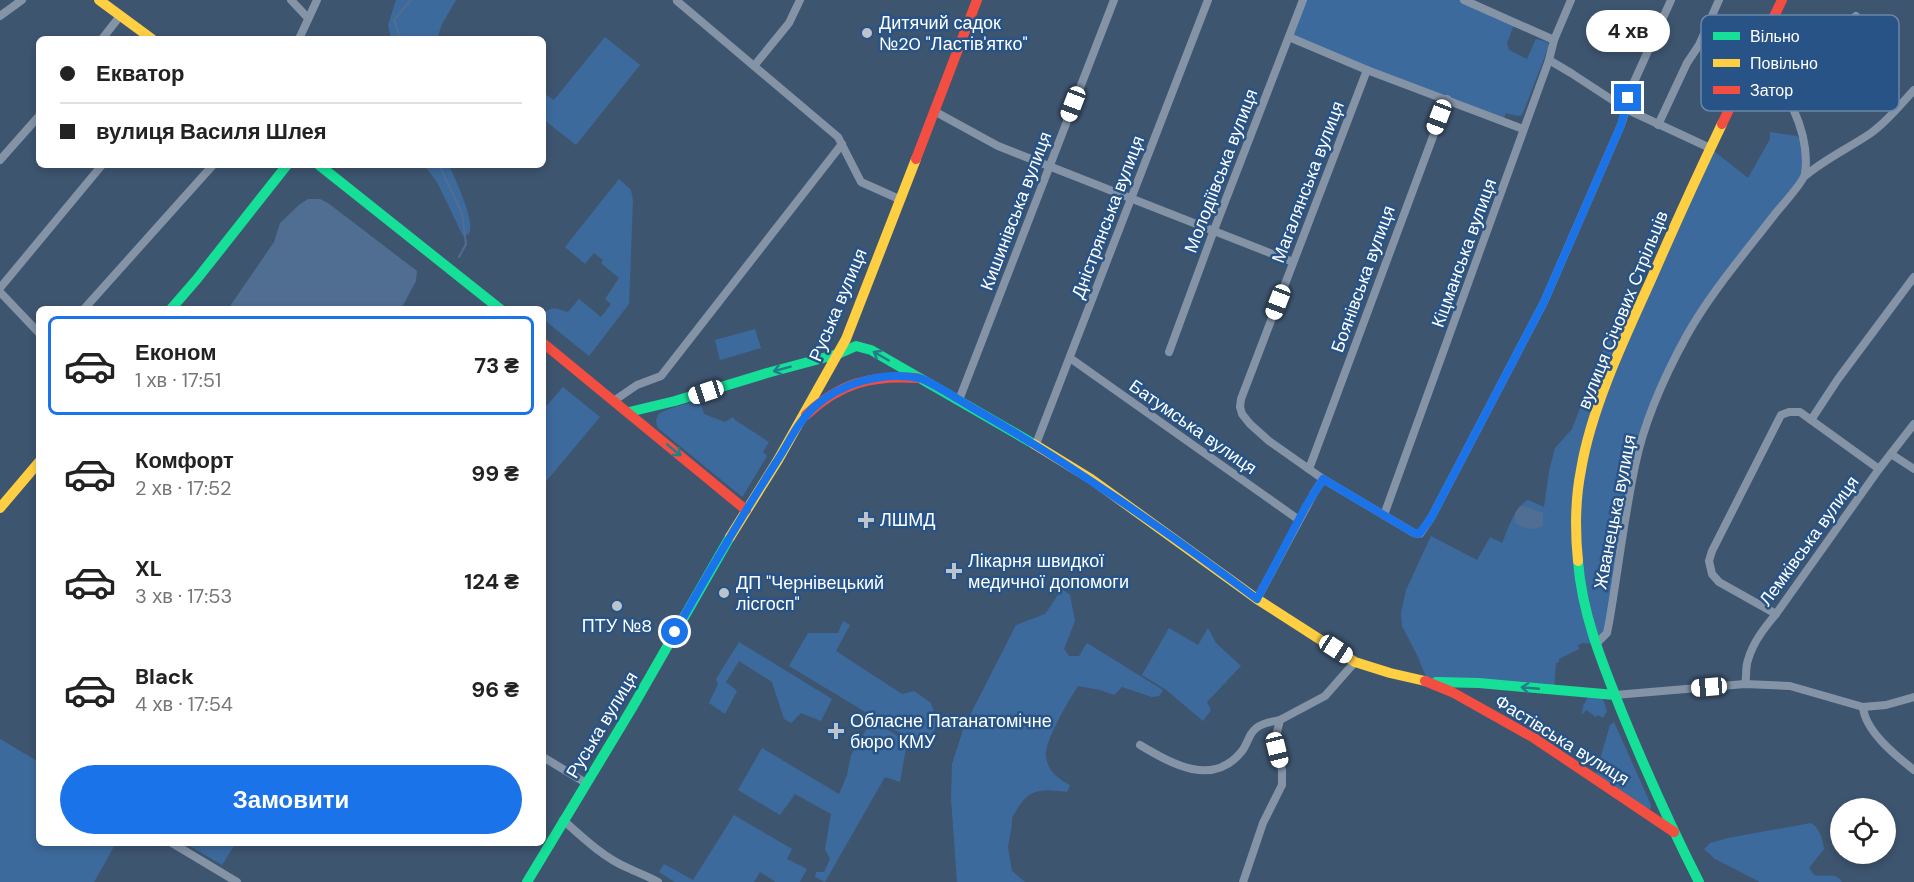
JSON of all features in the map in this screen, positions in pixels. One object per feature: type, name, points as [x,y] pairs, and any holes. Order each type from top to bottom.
[{"type":"main road","points":[[99,0],[148,36]]},
{"type":"main road","name":"Руська вулиця","points":[[527,882],[799,424],[846,339],[977,0]]},
{"type":"main road","name":"вулиця Січових Стрільців","points":[[1774,15],[1782,0]]},
{"type":"main road","points":[[1776,15],[1790,0]]},
{"type":"main road","name":"вулиця Січових Стрільців","points":[[1699,882],[1659,801],[1596,644],[1584,603],[1578,569],[1577,498],[1581,467],[1590,433],[1617,358],[1728,111]]},
{"type":"main road","points":[[174,306],[285,168]]},
{"type":"main road","points":[[323,168],[496,306]]},
{"type":"main road","points":[[546,345],[746,510]]},
{"type":"main road","name":"Фастівська вулиця","points":[[629,412],[838,354],[856,346],[871,350],[1036,444],[1107,490],[1257,599],[1355,662],[1429,682],[1452,692],[1534,738],[1674,832]]},
{"type":"main road","points":[[799,424],[814,407],[829,396],[862,380],[896,376],[921,378]]},
{"type":"main road","points":[[0,508],[36,466]]},
{"type":"main road","name":"Фастівська вулиця","points":[[1429,682],[1479,683],[1616,695]]},
{"type":"main road","points":[[1648,814],[1657,810],[1659,801]]},
{"type":"street","points":[[0,16],[22,0]]},
{"type":"street","points":[[291,0],[308,18]]},
{"type":"street","points":[[300,36],[316,0]]},
{"type":"street","points":[[678,0],[838,137],[861,182],[899,199]]},
{"type":"street","points":[[754,66],[789,23],[800,0]]},
{"type":"street","name":"Кишинівська вулиця","points":[[959,400],[1114,0]]},
{"type":"street","name":"Дністрянська вулиця","points":[[1036,444],[1208,0]]},
{"type":"street","name":"Молодіївська вулиця","points":[[1169,352],[1303,0]]},
{"type":"street","points":[[1464,0],[1480,4],[1554,40]]},
{"type":"street","name":"Кіцманська вулиця","points":[[1384,515],[1549,60],[1554,40],[1571,0]]},
{"type":"street","points":[[1309,469],[1419,534],[1431,518],[1544,302],[1621,125],[1634,81],[1671,0]]},
{"type":"street","points":[[1712,15],[1719,0]]},
{"type":"street","points":[[104,36],[120,16]]},
{"type":"street","points":[[1289,37],[1367,70],[1523,129]]},
{"type":"street","points":[[1658,124],[1687,63],[1701,40]]},
{"type":"street","points":[[1549,60],[1626,109],[1710,148]]},
{"type":"street","name":"Магалянська вулиця","points":[[1309,469],[1269,441],[1250,424],[1240,407],[1241,399],[1367,70]]},
{"type":"street","name":"Жванецька вулиця","points":[[1899,107],[1914,90]]},
{"type":"street","name":"Боянівська вулиця","points":[[1309,469],[1446,99]]},
{"type":"street","points":[[934,111],[982,138],[1049,167],[1293,262]]},
{"type":"street","points":[[1794,111],[1803,141],[1805,176]]},
{"type":"street","name":"Жванецька вулиця","points":[[1596,644],[1607,633],[1635,464],[1656,399],[1688,334],[1713,296],[1805,176],[1820,163],[1872,132],[1895,111]]},
{"type":"street","points":[[0,160],[36,119]]},
{"type":"street","points":[[615,400],[638,384],[661,376],[842,144]]},
{"type":"street","points":[[36,330],[0,290],[100,168]]},
{"type":"street","points":[[87,306],[210,168]]},
{"type":"street","points":[[1811,420],[1838,379],[1914,277]]},
{"type":"street","name":"Батумська вулиця","points":[[1070,358],[1299,520]]},
{"type":"street","points":[[1776,614],[1719,582],[1712,574],[1709,561],[1720,533],[1781,415],[1800,412],[1879,469]]},
{"type":"street","name":"Лемківська вулиця","points":[[1745,684],[1748,659],[1761,631],[1776,614],[1879,469],[1914,424]]},
{"type":"street","points":[[1891,454],[1914,469]]},
{"type":"street","points":[[1257,599],[1323,479]]},
{"type":"street","points":[[1140,745],[1178,766],[1211,770],[1225,765],[1242,751],[1252,731],[1262,724],[1280,720],[1326,696],[1355,662]]},
{"type":"street","points":[[1616,695],[1745,684],[1790,687],[1863,707],[1886,705],[1914,697]]},
{"type":"street","points":[[1863,707],[1863,712],[1875,734],[1914,770]]},
{"type":"street","points":[[1243,882],[1263,823],[1282,785],[1282,770],[1277,750],[1280,720]]},
{"type":"street","points":[[546,759],[586,783]]},
{"type":"street","points":[[563,820],[586,841],[627,868],[644,873],[658,882]]},
{"type":"street","points":[[177,846],[237,882]]},
{"type":"shaded area","points":[[396,0],[456,0],[438,36],[390,36],[388,25]]},
{"type":"shaded area","points":[[1302,0],[1464,0],[1515,22],[1507,43],[1509,50],[1527,59],[1536,39],[1547,42],[1549,46],[1522,115],[1506,113],[1503,121],[1289,37]]},
{"type":"shaded area","points":[[605,37],[640,65],[576,145],[546,121],[546,95],[554,100]]},
{"type":"shaded area","points":[[1770,132],[1797,136],[1802,141],[1804,176],[1713,295],[1670,368],[1635,465],[1609,624],[1595,644],[1578,645],[1579,649],[1559,659],[1556,663],[1554,689],[1428,682],[1402,626],[1401,613],[1406,590],[1431,536],[1477,560],[1490,537],[1502,543],[1512,519],[1523,503],[1528,500],[1544,507],[1555,448],[1572,429],[1619,314],[1632,321],[1710,148],[1748,178],[1770,139]]},
{"type":"shaded area","points":[[426,168],[450,168],[470,220],[469,234],[463,236],[437,182]]},
{"type":"shaded area","points":[[619,179],[631,190],[633,200],[629,304],[589,356],[546,321],[546,311],[558,309],[568,312],[579,299],[601,317],[611,304],[605,299],[619,278],[601,263],[603,260],[594,253],[585,264],[565,247]]},
{"type":"shaded area","points":[[308,199],[320,199],[328,203],[417,271],[416,281],[403,306],[230,306],[274,242],[280,223]]},
{"type":"shaded area","points":[[755,329],[761,348],[720,360],[715,340]]},
{"type":"shaded area","points":[[563,387],[600,417],[546,481],[546,407]]},
{"type":"shaded area","points":[[700,400],[704,414],[725,422],[733,417],[769,442],[763,452],[767,456],[743,496],[657,426],[656,419],[661,413]]},
{"type":"shaded area","points":[[1520,506],[1543,513],[1543,526],[1529,529],[1515,523],[1515,513]]},
{"type":"shaded area","points":[[1062,589],[1070,595],[1075,621],[1064,649],[1069,656],[1079,656],[1087,643],[1163,690],[1159,696],[1152,697],[1122,687],[1114,695],[1078,686],[1057,722],[1046,751],[1047,763],[1052,771],[1058,778],[1070,785],[1067,792],[1040,791],[1034,793],[1023,801],[1012,818],[1008,847],[1012,871],[1025,882],[957,882],[951,798],[952,764],[964,727],[1016,625],[1045,614]]},
{"type":"shaded area","points":[[843,621],[850,625],[836,651],[902,694],[914,691],[931,703],[938,725],[928,738],[907,737],[789,666],[808,633],[838,633]]},
{"type":"shaded area","points":[[1169,628],[1198,645],[1208,628],[1216,643],[1241,666],[1207,702],[1211,710],[1203,721],[1165,689],[1142,675]]},
{"type":"shaded area","points":[[739,642],[832,699],[821,721],[801,713],[791,723],[784,719],[772,682],[739,661],[726,682],[737,691],[725,714],[709,703],[718,684],[716,679]]},
{"type":"shaded area","points":[[1589,695],[1602,696],[1607,711],[1603,718],[1598,715],[1596,717],[1586,710],[1582,714],[1583,706]]},
{"type":"shaded area","points":[[872,720],[907,742],[900,782],[885,777],[825,882],[815,877],[816,872],[824,872],[830,859],[825,849],[831,814],[795,794],[780,815],[738,790],[762,748],[839,794],[847,775],[851,755]]},
{"type":"shaded area","points":[[1614,722],[1651,805],[1649,810],[1596,773],[1610,725]]},
{"type":"shaded area","points":[[0,739],[36,760],[36,846],[114,846],[94,882],[0,882]]},
{"type":"shaded area","points":[[734,815],[792,849],[787,859],[807,869],[800,882],[776,882],[760,872],[754,882],[675,882],[659,872],[664,864],[693,880]]},
{"type":"shaded area","points":[[1811,823],[1820,834],[1824,849],[1809,868],[1814,875],[1833,876],[1842,882],[1760,882],[1715,859],[1704,849],[1710,843],[1728,838]]},
{"type":"shaded area","points":[[190,846],[234,846],[222,865]]},
{"type":"waterway","points":[[399,36],[394,20],[411,0]]},
{"type":"waterway","points":[[440,168],[462,213],[466,244],[459,257]]},
{"type":"traffic: fast","points":[[174,306],[285,168]]},
{"type":"traffic: fast","points":[[323,168],[496,306]]},
{"type":"traffic: fast","points":[[629,412],[838,354],[856,346],[871,350],[1034,444]]},
{"type":"traffic: fast","points":[[527,882],[632,708],[730,537]]},
{"type":"traffic: fast","points":[[1578,561],[1584,601],[1594,640],[1650,778],[1699,882]]},
{"type":"traffic: fast","points":[[1436,682],[1479,683],[1615,695]]},
{"type":"traffic: slow","points":[[99,0],[148,36]]},
{"type":"traffic: slow","points":[[1578,561],[1576,527],[1578,493],[1592,423],[1619,350],[1722,124]]},
{"type":"traffic: slow","points":[[730,537],[778,460],[846,339],[916,159]]},
{"type":"traffic: slow","points":[[1034,444],[1091,479],[1257,599],[1355,662],[1425,681]]},
{"type":"traffic: slow","points":[[0,508],[36,466]]},
{"type":"traffic: jam","points":[[916,159],[977,0]]},
{"type":"traffic: jam","points":[[1775,15],[1782,0]]},
{"type":"traffic: jam","points":[[1722,124],[1728,111]]},
{"type":"traffic: jam","points":[[546,345],[746,510]]},
{"type":"traffic: jam","points":[[806,415],[831,395],[857,383],[885,378],[917,378]]},
{"type":"traffic: jam","points":[[1425,681],[1452,692],[1534,738],[1674,832]]},
{"type":"place","name":"Дитячий садок №20 \"Ластів'ятко\"","points":[[867,33]]},
{"type":"place","name":"ЛШМД","points":[[866,520]]},
{"type":"place","name":"Лікарня швидкої медичної допомоги","points":[[954,571]]},
{"type":"place","name":"ДП \"Чернівецький лісгосп\"","points":[[724,593]]},
{"type":"place","name":"ПТУ №8","points":[[617,606]]},
{"type":"place","name":"Обласне Патанатомічне бюро КМУ","points":[[836,731]]},
{"type":"route","points":[[675,632],[799,424],[814,407],[829,396],[862,380],[896,376],[921,378],[1091,479],[1257,599],[1306,506],[1323,479],[1419,534],[1431,518],[1544,302],[1621,125],[1628,98]]}]
